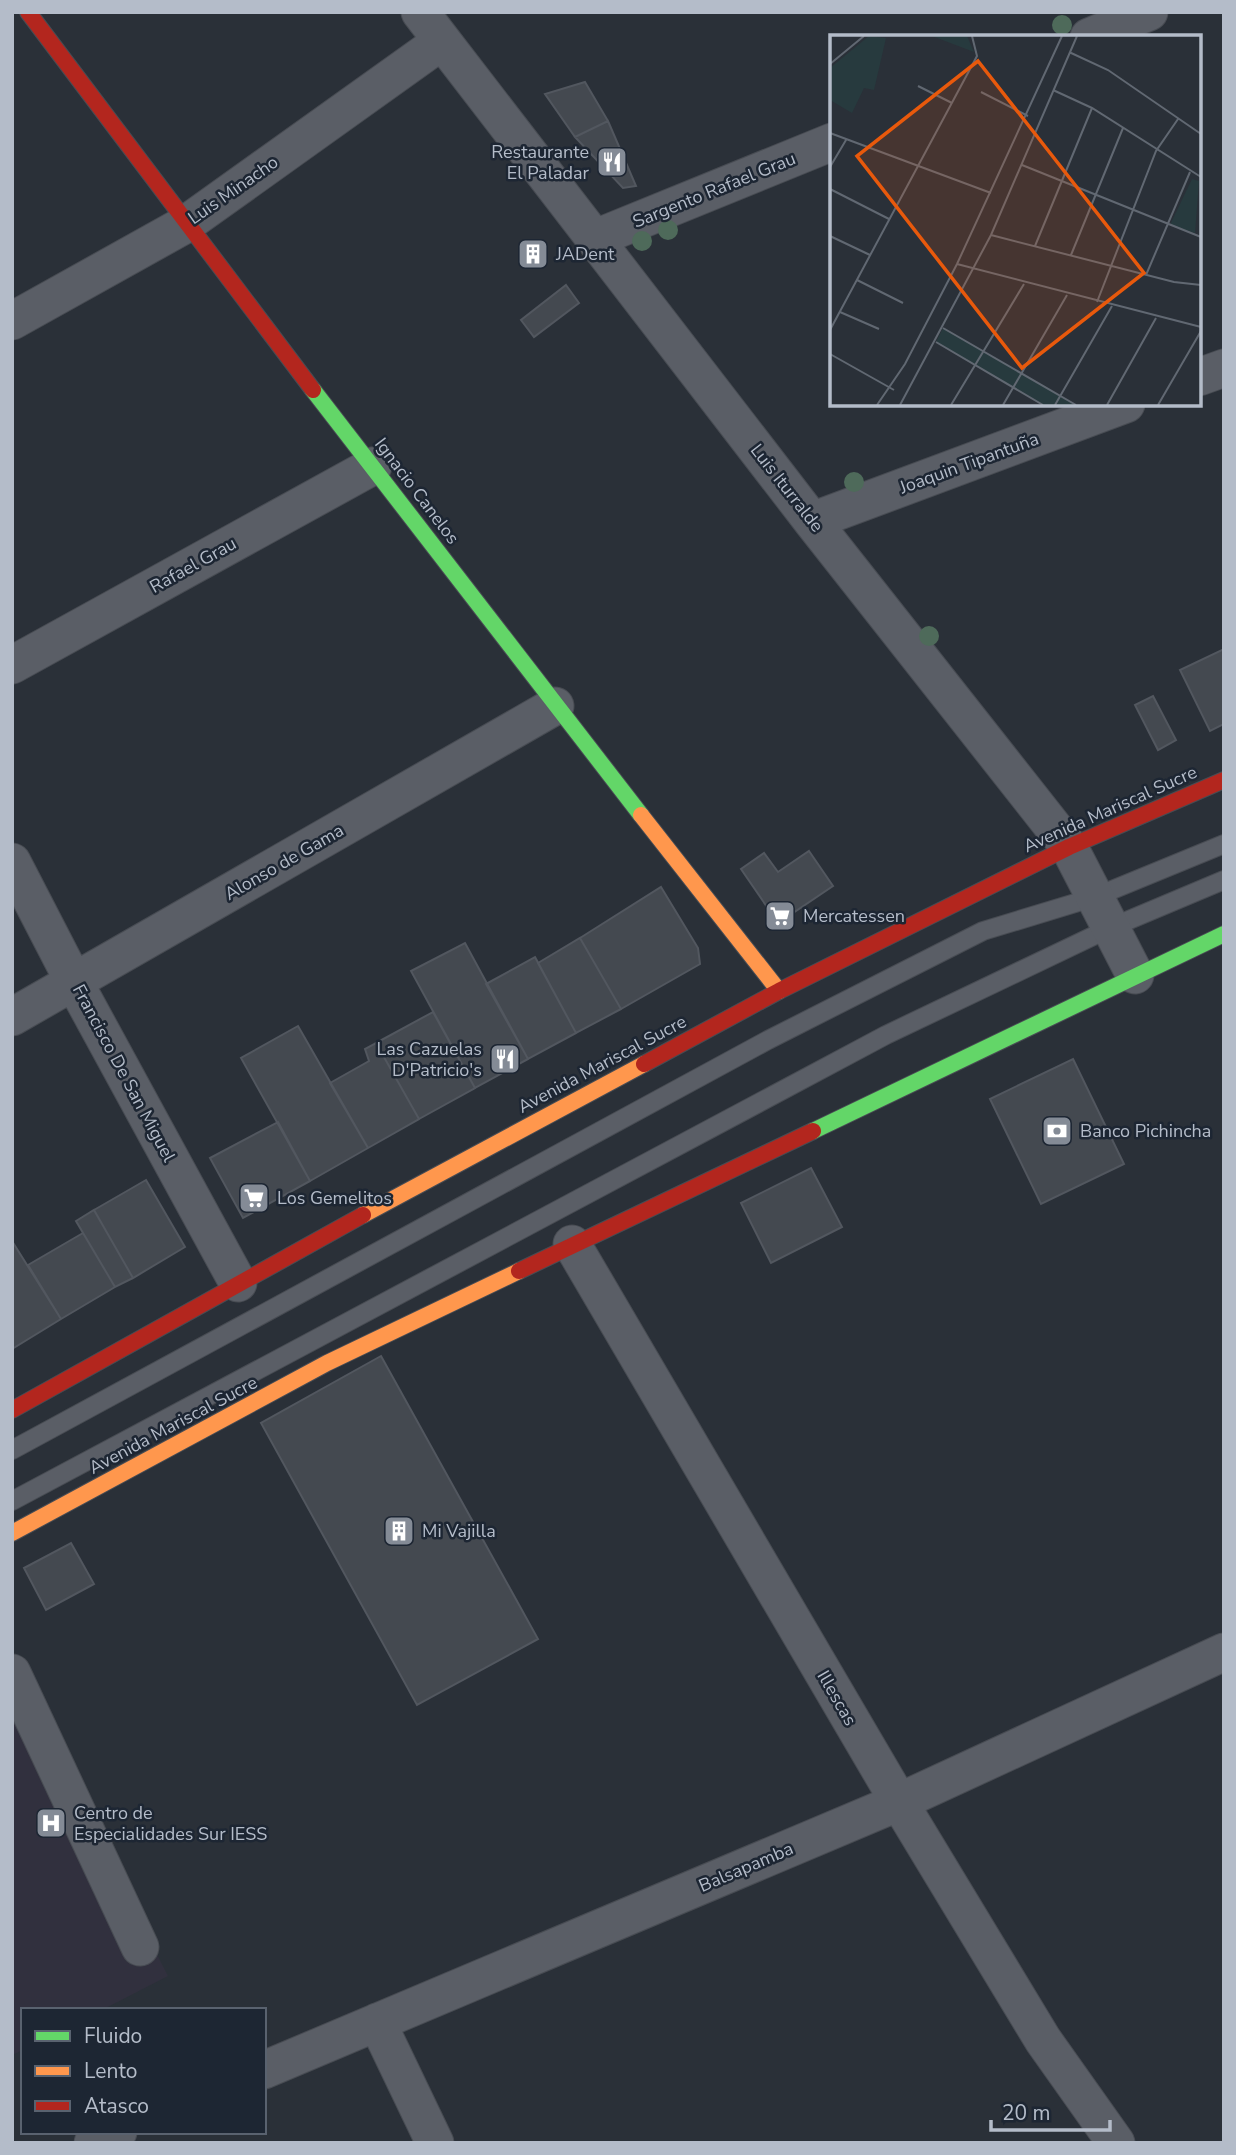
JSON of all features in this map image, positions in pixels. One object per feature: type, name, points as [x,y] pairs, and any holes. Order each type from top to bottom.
[{"type":"main road","name":"Ignacio Canelos","points":[[28,12],[186,224],[555,706],[779,991]]},
{"type":"main road","name":"Avenida Mariscal Sucre","points":[[12,1410],[238,1283],[779,991],[1069,847],[1224,780]]},
{"type":"main road","name":"Avenida Mariscal Sucre","points":[[12,1533],[327,1363],[1224,934]]},
{"type":"street","name":"Luis Iturralde","points":[[420,12],[812,521],[1069,847],[1135,975]]},
{"type":"street","points":[[1094,35],[1149,12]]},
{"type":"street","name":"Luis Minacho","points":[[12,321],[186,224],[442,41]]},
{"type":"street","name":"Sargento Rafael Grau","points":[[596,238],[830,143]]},
{"type":"street","points":[[1201,376],[1224,368]]},
{"type":"street","name":"Joaquin Tipantuña","points":[[812,521],[1121,406]]},
{"type":"street","name":"Rafael Grau","points":[[12,665],[373,466]]},
{"type":"street","name":"Alonso de Gama","points":[[12,1017],[555,706]]},
{"type":"street","name":"Francisco De San Miguel","points":[[12,862],[74,982],[238,1283]]},
{"type":"street","name":"Illescas","points":[[572,1244],[899,1802],[1043,2040],[1116,2143]]},
{"type":"street","name":"Balsapamba","points":[[266,2069],[899,1802],[1224,1652]]},
{"type":"street","points":[[12,1673],[140,1947]]},
{"type":"street","points":[[377,2022],[435,2143]]},
{"type":"street","points":[[93,2143],[113,2134]]},
{"type":"lane","points":[[12,1502],[886,1035],[1224,844]]},
{"type":"lane","points":[[12,1450],[792,1028],[983,931],[1102,913],[1224,880]]},
{"type":"shaded area","name":"Centro de Especialidades Sur IESS","points":[[12,1670],[168,1976],[106,2008],[21,2008],[21,2051],[12,2055]]},
{"type":"building","points":[[585,82],[608,121],[575,137],[545,94]]},
{"type":"building","name":"Restaurante El Paladar","points":[[608,121],[636,186],[623,188],[575,137]]},
{"type":"building","name":"JADent","points":[[535,242],[545,255],[531,265],[522,252]]},
{"type":"building","points":[[566,285],[579,303],[534,337],[521,320]]},
{"type":"building","points":[[1224,649],[1224,724],[1210,731],[1180,670]]},
{"type":"building","points":[[1153,696],[1176,740],[1158,750],[1135,705]]},
{"type":"building","points":[[809,851],[833,886],[778,923],[741,869],[764,853],[778,872]]},
{"type":"building","points":[[661,887],[698,948],[700,964],[621,1009],[580,938]]},
{"type":"building","points":[[580,938],[621,1009],[576,1033],[538,963]]},
{"type":"building","points":[[465,943],[528,1059],[475,1088],[411,971]]},
{"type":"building","points":[[535,957],[576,1033],[528,1059],[486,984]]},
{"type":"building","points":[[433,1012],[475,1088],[419,1119],[376,1043]]},
{"type":"building","points":[[298,1026],[368,1148],[310,1181],[241,1058]]},
{"type":"building","points":[[376,1043],[419,1119],[368,1148],[330,1083],[369,1061],[365,1049]]},
{"type":"building","name":"Banco Pichincha","points":[[1073,1059],[1124,1164],[1041,1204],[990,1099]]},
{"type":"building","points":[[278,1122],[310,1181],[243,1218],[210,1158]]},
{"type":"building","points":[[811,1168],[842,1227],[771,1263],[741,1203]]},
{"type":"building","points":[[146,1180],[185,1247],[133,1278],[94,1210]]},
{"type":"building","points":[[94,1210],[133,1278],[115,1287],[76,1221]]},
{"type":"building","points":[[83,1233],[115,1287],[61,1319],[28,1265]]},
{"type":"building","points":[[12,1241],[61,1319],[12,1349]]},
{"type":"building","name":"Mi Vajilla","points":[[381,1356],[538,1639],[417,1705],[261,1423]]},
{"type":"building","points":[[71,1543],[94,1584],[46,1610],[24,1568]]},
{"type":"traffic: fast","points":[[313,390],[641,815]]},
{"type":"traffic: fast","points":[[813,1131],[1224,934]]},
{"type":"traffic: slow","points":[[641,815],[779,991]]},
{"type":"traffic: slow","points":[[363,1215],[644,1064]]},
{"type":"traffic: slow","points":[[12,1533],[327,1363],[519,1271]]},
{"type":"traffic: jam","points":[[28,12],[313,390]]},
{"type":"traffic: jam","points":[[644,1064],[779,991],[1069,847],[1224,780]]},
{"type":"traffic: jam","points":[[519,1271],[813,1131]]},
{"type":"traffic: jam","points":[[12,1410],[363,1215]]},
{"type":"place","name":"Restaurante El Paladar","points":[[612,162]]},
{"type":"place","name":"JADent","points":[[533,254]]},
{"type":"place","name":"Mercatessen","points":[[780,916]]},
{"type":"place","name":"Las Cazuelas D'Patricio's","points":[[505,1059]]},
{"type":"place","name":"Banco Pichincha","points":[[1057,1131]]},
{"type":"place","name":"Los Gemelitos","points":[[254,1198]]},
{"type":"place","name":"Mi Vajilla","points":[[399,1531]]},
{"type":"place","name":"Centro de Especialidades Sur IESS","points":[[51,1823]]}]
